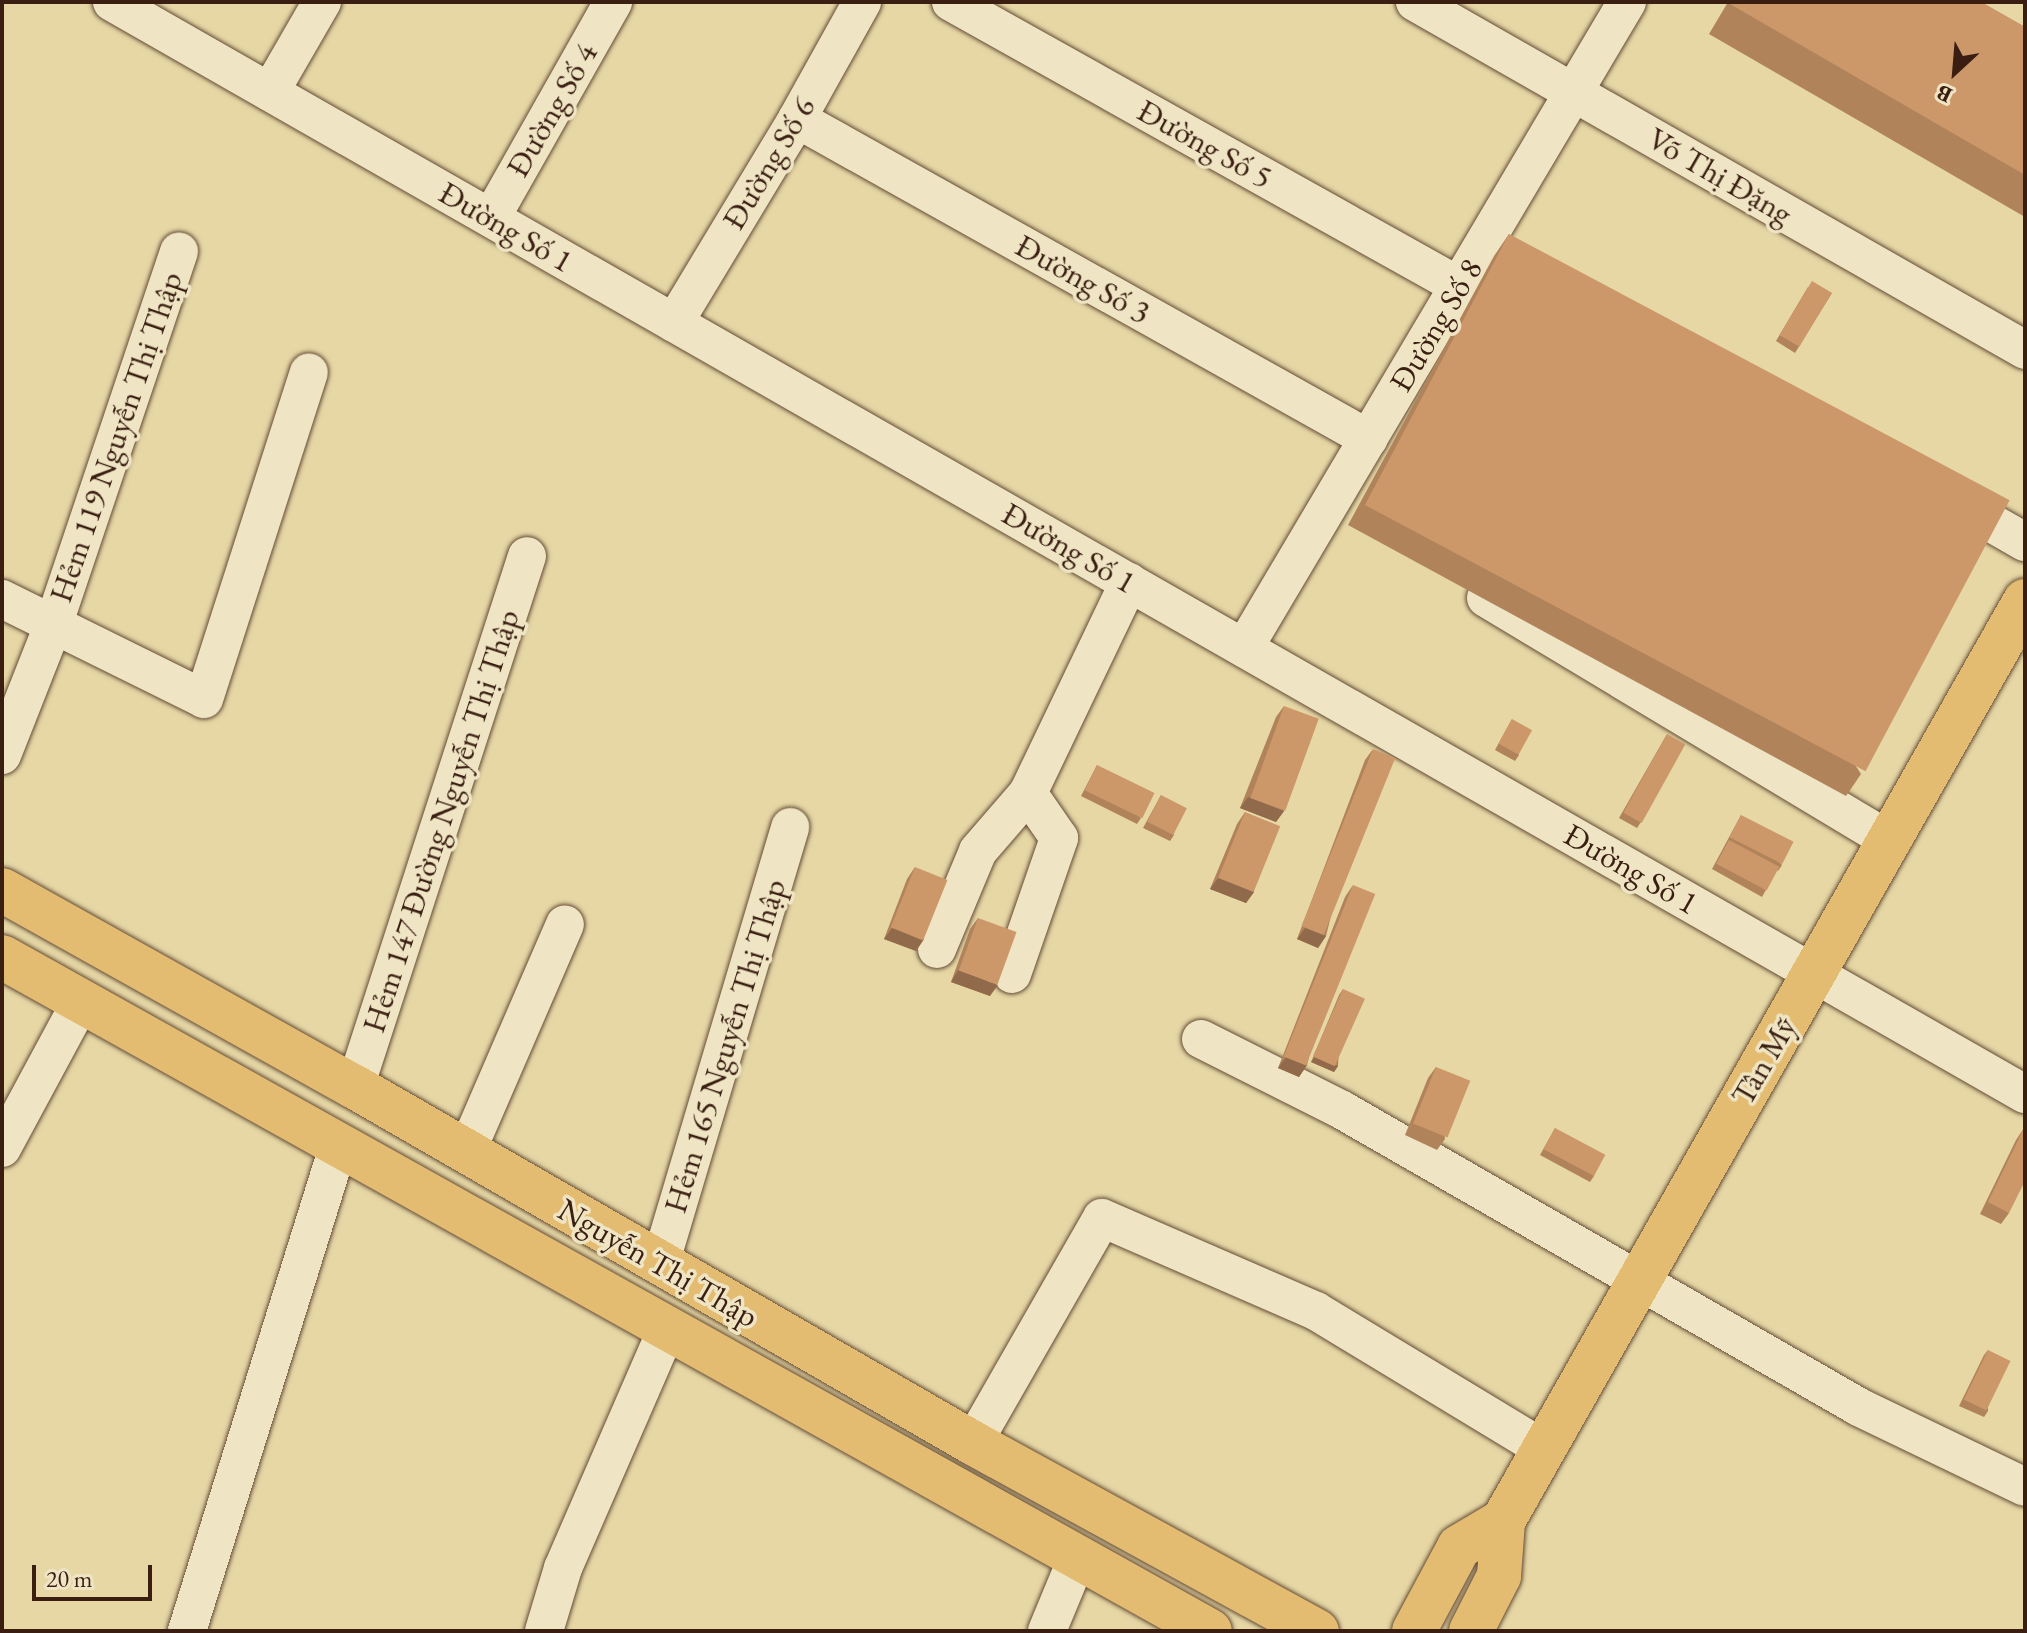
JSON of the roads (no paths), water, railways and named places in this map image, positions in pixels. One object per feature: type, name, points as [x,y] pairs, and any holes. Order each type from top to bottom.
[{"type":"main road","name":"Tân Mỹ","points":[[1471,1631],[1499,1576],[1503,1521],[2025,601]]},
{"type":"main road","name":"Nguyễn Thị Thập","points":[[2,890],[355,1087],[973,1443],[1317,1631]]},
{"type":"main road","name":"Nguyễn Thị Thập","points":[[2,957],[1210,1631]]},
{"type":"main road","name":"Tân Mỹ","points":[[1414,1631],[1459,1547],[1503,1521]]},
{"type":"street","name":"Đường Số 1","points":[[112,2],[2025,1094]]},
{"type":"street","points":[[270,92],[322,2]]},
{"type":"street","name":"Đường Số 4","points":[[491,218],[613,2]]},
{"type":"street","name":"Đường Số 6","points":[[674,323],[797,119],[862,2]]},
{"type":"street","name":"Đường Số 5","points":[[951,2],[1459,286]]},
{"type":"street","name":"Võ Thị Đặng","points":[[1415,2],[2025,350]]},
{"type":"street","name":"Đường Số 8","points":[[1244,648],[1343,512],[1369,439],[1459,286],[1499,249],[1575,93],[1627,2]]},
{"type":"street","name":"Đường Số 3","points":[[797,119],[1369,439]]},
{"type":"street","name":"Hẻm 119 Nguyễn Thị Thập","points":[[2,755],[54,623],[179,251]]},
{"type":"street","points":[[2,599],[204,699],[309,372]]},
{"type":"street","points":[[1928,488],[2025,542]]},
{"type":"street","name":"Hẻm 147 Đường Nguyễn Thị Thập","points":[[355,1087],[527,556]]},
{"type":"street","points":[[1452,577],[1889,840]]},
{"type":"street","points":[[937,949],[978,851],[1028,793],[1129,582]]},
{"type":"street","points":[[1012,974],[1059,838],[1028,793]]},
{"type":"street","name":"Hẻm 165 Nguyễn Thị Thập","points":[[660,1264],[790,827]]},
{"type":"street","points":[[466,1153],[565,924]]},
{"type":"street","points":[[2,1148],[81,1001]]},
{"type":"street","points":[[1201,1039],[1342,1110],[1859,1407],[2025,1487]]},
{"type":"street","points":[[187,1631],[339,1144]]},
{"type":"street","points":[[973,1443],[1102,1218],[1316,1311],[1544,1449]]},
{"type":"street","points":[[544,1631],[563,1568],[667,1329]]},
{"type":"street","points":[[1047,1631],[1078,1556]]}]
